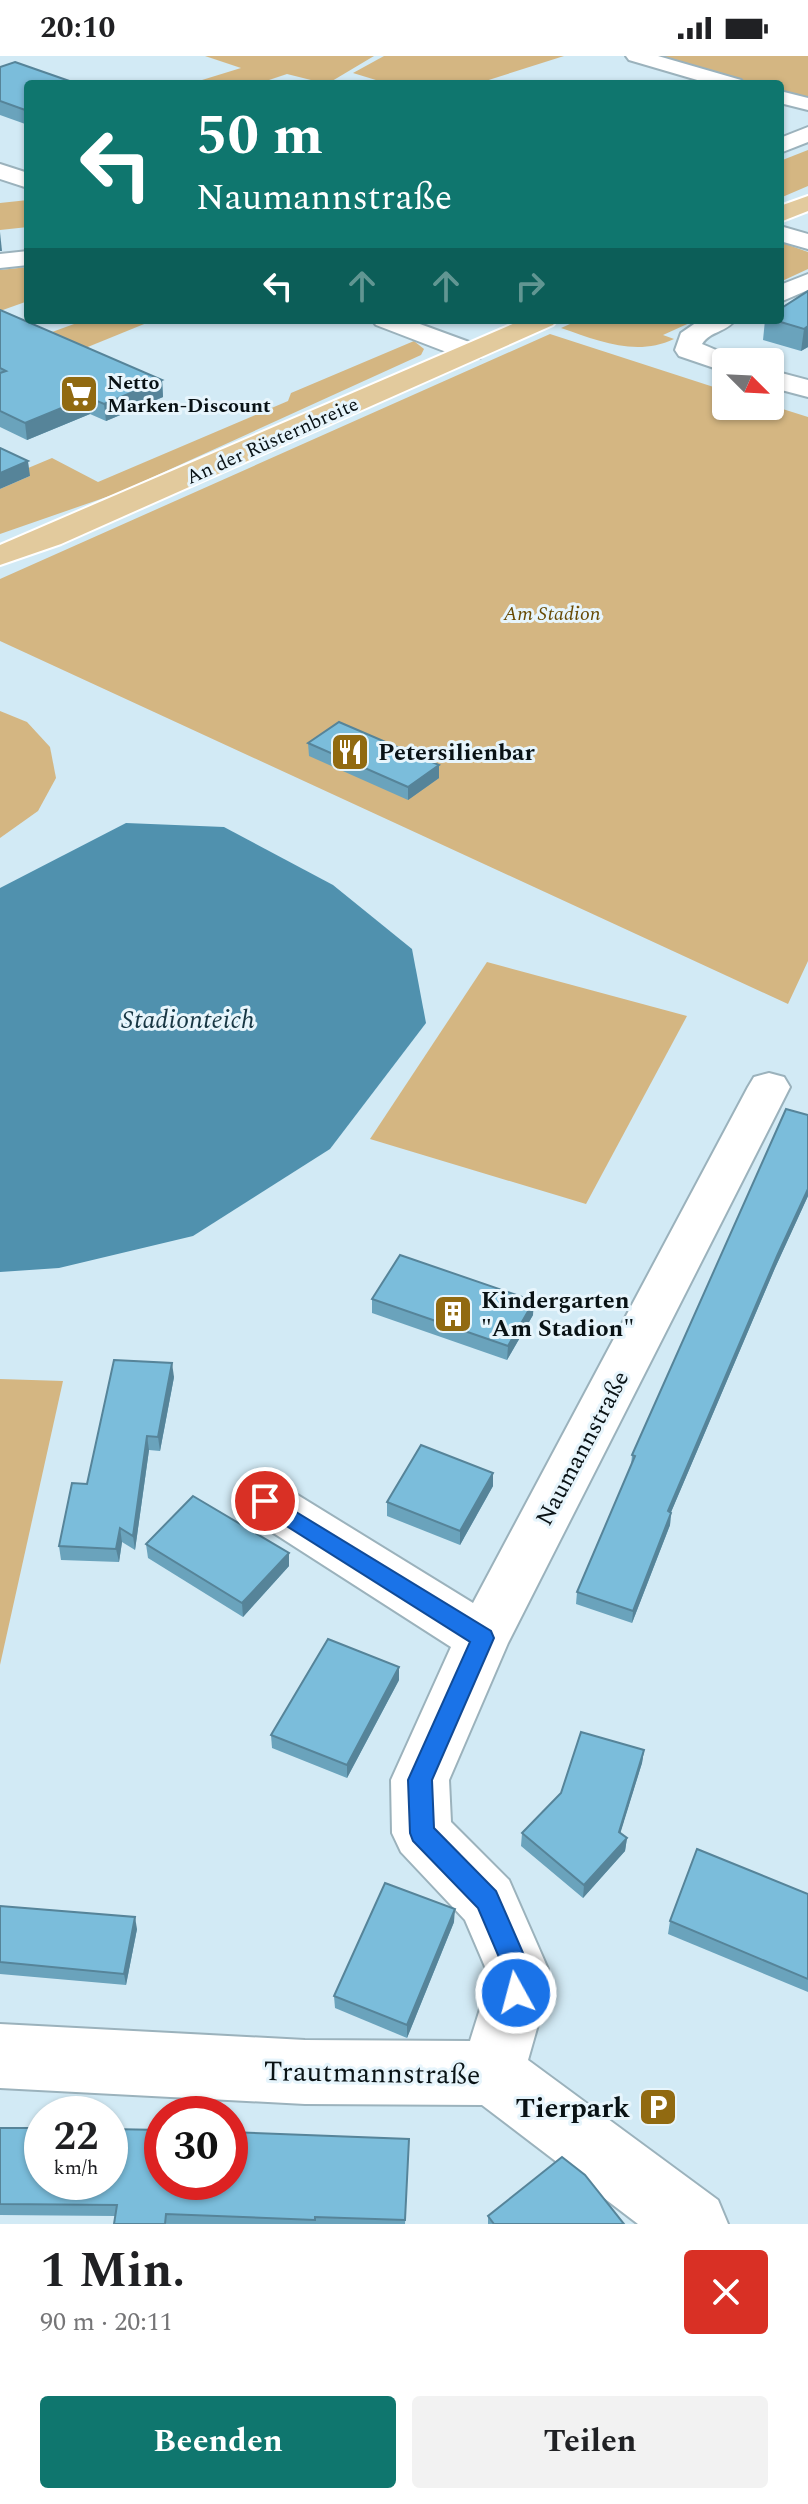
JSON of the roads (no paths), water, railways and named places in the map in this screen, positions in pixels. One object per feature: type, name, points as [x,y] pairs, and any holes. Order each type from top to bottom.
[{"type":"main road","points":[[784,213],[808,203]]},
{"type":"main road","name":"An der Rüsternbreite","points":[[0,556],[50,537],[535,324]]},
{"type":"street","points":[[636,56],[720,80]]},
{"type":"street","points":[[784,98],[808,104]]},
{"type":"street","points":[[784,144],[808,134]]},
{"type":"street","points":[[0,171],[24,180]]},
{"type":"street","points":[[784,234],[808,242]]},
{"type":"street","points":[[0,261],[24,258]]},
{"type":"street","points":[[784,292],[808,281]]},
{"type":"street","points":[[396,324],[471,352]]},
{"type":"street","points":[[712,359],[688,350],[688,344],[693,335],[714,324]]},
{"type":"street","points":[[784,382],[808,389]]},
{"type":"street","name":"Naumannstraße","points":[[492,2073],[516,1993],[517,1969],[487,1900],[422,1833],[420,1780],[483,1638],[769,1087]]},
{"type":"street","points":[[265,1501],[483,1638]]},
{"type":"street","name":"Trautmannstraße","points":[[0,2056],[305,2072],[492,2073],[694,2224]]},
{"type":"water","name":"Stadionteich","points":[[126,823],[224,827],[333,885],[412,949],[426,1023],[330,1149],[193,1236],[59,1268],[0,1272],[0,888]]},
{"type":"place","name":"Netto Marken-Discount","points":[[79,394]]},
{"type":"place","name":"Petersilienbar","points":[[350,752]]},
{"type":"place","name":"Kindergarten \"Am Stadion\"","points":[[453,1314]]},
{"type":"place","name":"Tierpark","points":[[658,2107]]},
{"type":"park label","name":"Am Stadion","points":[[552,613]]}]
